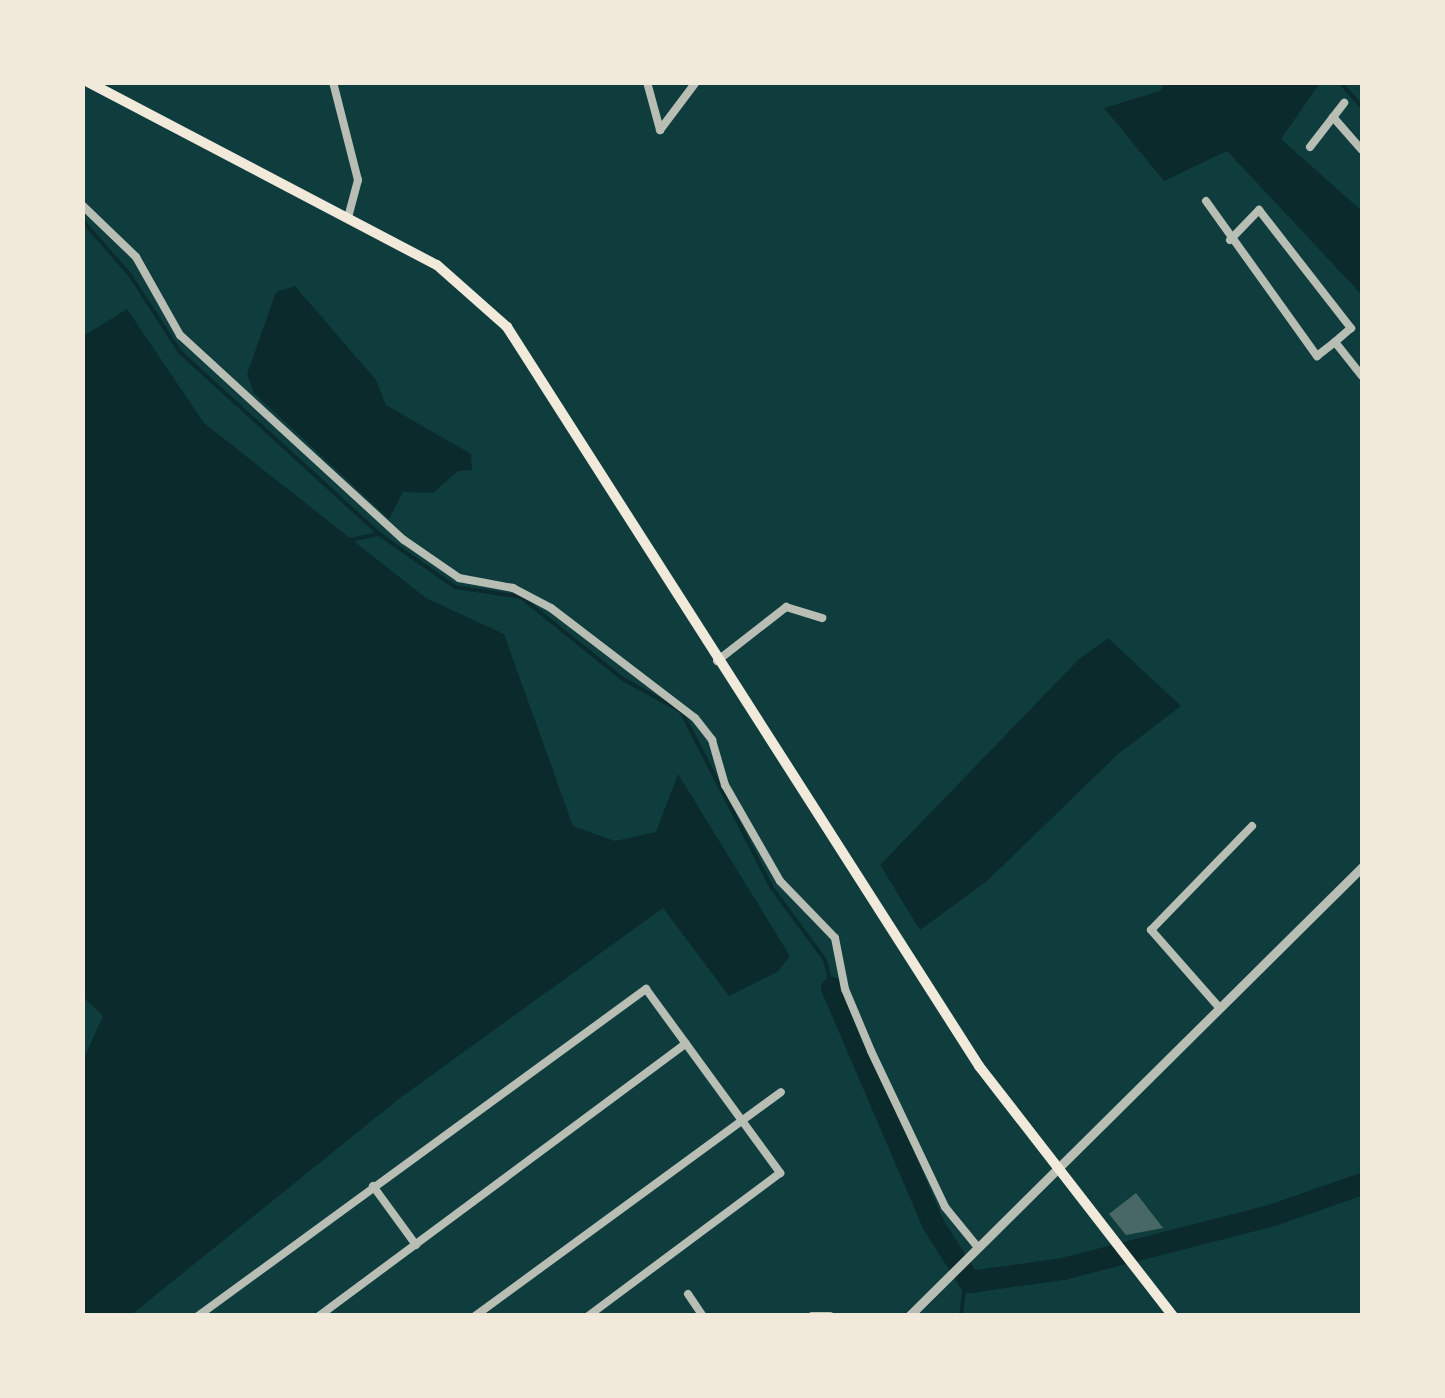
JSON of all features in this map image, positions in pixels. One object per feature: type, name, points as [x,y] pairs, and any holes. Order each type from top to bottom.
[{"type":"main road","points":[[88,82],[437,266],[506,327],[979,1066],[1173,1316]]},
{"type":"street","points":[[333,82],[358,180],[348,218]]},
{"type":"street","points":[[647,82],[660,130],[696,82]]},
{"type":"street","points":[[1310,147],[1344,104]]},
{"type":"street","points":[[1333,118],[1362,150]]},
{"type":"street","points":[[1206,201],[1230,240],[1316,356],[1351,328],[1259,210],[1230,240]]},
{"type":"street","points":[[82,205],[136,257],[180,335],[404,540],[459,578],[513,588],[550,608],[695,718],[712,740],[725,786],[780,882],[835,938],[846,988],[885,1080],[945,1207],[973,1249]]},
{"type":"street","points":[[1335,342],[1362,376]]},
{"type":"street","points":[[717,662],[786,607],[822,618]]},
{"type":"street","points":[[1217,1005],[1151,930],[1252,826]]},
{"type":"street","points":[[909,1316],[1217,1005],[1362,867]]},
{"type":"street","points":[[198,1316],[646,989],[780,1173],[588,1316]]},
{"type":"street","points":[[319,1316],[686,1043]]},
{"type":"street","points":[[475,1316],[781,1092]]},
{"type":"street","points":[[374,1186],[416,1245]]},
{"type":"street","points":[[688,1294],[702,1316]]},
{"type":"street","points":[[812,1316],[830,1316]]},
{"type":"water","points":[[1165,83],[1320,83],[1281,139],[1362,211],[1362,295],[1227,151],[1164,181],[1104,108],[1160,91]]},
{"type":"water","points":[[295,286],[376,380],[386,405],[471,454],[472,470],[458,471],[433,493],[403,492],[389,519],[254,393],[247,374],[276,292]]},
{"type":"water","points":[[127,309],[204,423],[426,598],[504,634],[573,826],[615,841],[656,832],[678,774],[790,956],[777,972],[729,996],[663,908],[400,1098],[131,1315],[83,1316],[83,1060],[103,1016],[82,996],[82,337]]},
{"type":"water","points":[[1108,638],[1181,706],[1118,754],[987,881],[920,930],[880,865],[1079,659]]},
{"type":"building","points":[[1136,1193],[1163,1228],[1126,1235],[1109,1214]]},
{"type":"waterway","points":[[1340,82],[1362,107]]},
{"type":"waterway","points":[[82,220],[130,275],[180,352],[379,534],[455,587],[521,597],[623,679],[681,711],[772,888],[825,960],[832,988]]},
{"type":"waterway","points":[[350,540],[379,534]]},
{"type":"waterway","points":[[832,988],[933,1224],[970,1282],[1063,1269],[1273,1215],[1362,1184]]},
{"type":"waterway","points":[[961,1316],[966,1275]]}]
